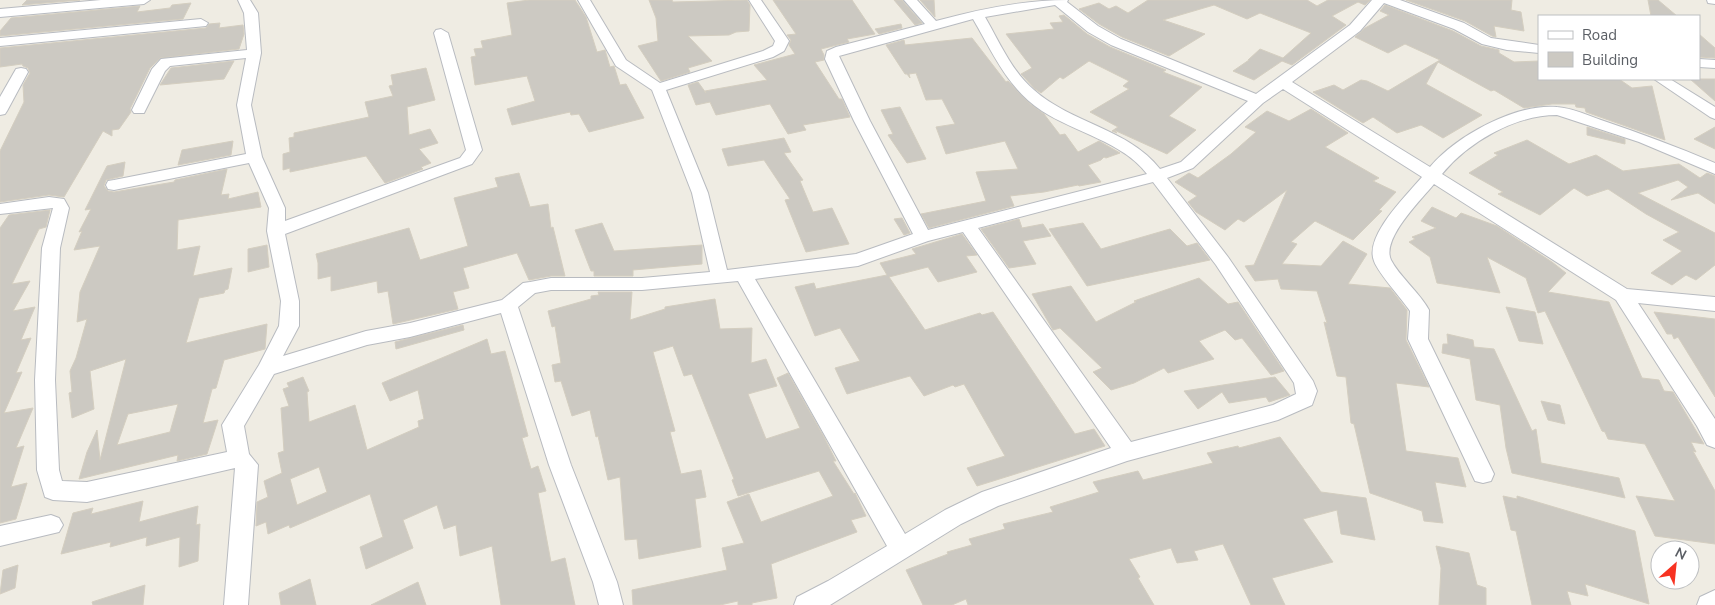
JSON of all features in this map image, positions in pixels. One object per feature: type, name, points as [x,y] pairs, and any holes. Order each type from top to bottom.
[{"type":"street","points":[[0,13],[144,0]]},
{"type":"street","points":[[236,605],[247,465],[239,458],[233,425],[289,326],[290,301],[276,231],[277,208],[254,157],[244,105],[254,53],[251,14],[244,0]]},
{"type":"street","points":[[584,0],[620,63],[658,88],[700,193],[720,278]]},
{"type":"street","points":[[658,88],[768,54],[779,48],[782,41],[755,0]]},
{"type":"street","points":[[910,0],[933,24]]},
{"type":"street","points":[[923,237],[862,121],[832,59],[832,54],[933,24],[977,14],[1059,0],[1093,29],[1116,42],[1258,100]]},
{"type":"street","points":[[266,369],[366,338],[410,330],[508,304],[530,288],[551,284],[642,284],[720,278],[858,260],[923,237],[1155,177],[1187,165],[1258,100],[1355,28],[1379,0]]},
{"type":"street","points":[[1388,0],[1459,26],[1465,31],[1492,44],[1538,49]]},
{"type":"street","points":[[806,605],[837,589],[953,517],[990,499],[1126,452],[1278,412],[1305,399],[1307,392],[1303,381],[1222,261],[1155,177],[1146,162],[1109,138],[1048,108],[1029,94],[1017,82],[977,14]]},
{"type":"street","points":[[0,42],[201,23]]},
{"type":"street","points":[[276,231],[466,161],[474,150],[442,33]]},
{"type":"street","points":[[139,110],[159,70],[166,62],[254,53]]},
{"type":"street","points":[[1700,63],[1715,64]]},
{"type":"street","points":[[0,112],[21,72]]},
{"type":"street","points":[[1663,80],[1715,114]]},
{"type":"street","points":[[1282,82],[1623,294],[1715,439]]},
{"type":"street","points":[[1483,474],[1418,339],[1420,310],[1382,260],[1381,246],[1385,234],[1444,161],[1472,137],[1523,115],[1544,111],[1574,116],[1635,136],[1715,169]]},
{"type":"street","points":[[114,184],[254,157]]},
{"type":"street","points":[[0,209],[49,202],[58,203],[61,208],[51,248],[45,380],[48,470],[53,490],[87,492],[239,458]]},
{"type":"street","points":[[968,226],[1126,452]]},
{"type":"street","points":[[743,274],[901,549]]},
{"type":"street","points":[[1623,294],[1715,304]]},
{"type":"street","points":[[508,304],[560,465],[605,582],[611,605]]},
{"type":"street","points":[[0,536],[51,525]]},
{"type":"street","points":[[1709,605],[1715,601]]},
{"type":"building","points":[[27,0],[80,0],[22,5]]},
{"type":"building","points":[[529,0],[575,0],[586,17],[597,52],[605,50],[610,67],[614,66],[620,85],[626,84],[644,118],[589,132],[579,114],[571,115],[570,112],[512,125],[507,109],[535,101],[527,76],[475,85],[471,57],[476,56],[474,49],[483,48],[481,41],[512,35],[507,3]]},
{"type":"building","points":[[649,0],[672,0],[673,2],[747,0],[750,5],[749,31],[736,32],[729,35],[688,36],[712,61],[688,68],[690,72],[661,81],[638,46],[658,41],[656,18]]},
{"type":"building","points":[[773,0],[852,0],[875,34],[847,39],[849,42],[821,49],[824,60],[815,62],[839,99],[842,99],[850,117],[803,125],[806,130],[788,134],[770,104],[716,115],[710,102],[696,105],[688,85],[698,82],[706,93],[705,91],[767,80],[754,65],[795,54],[789,45],[791,40],[787,35],[796,34]]},
{"type":"building","points":[[894,0],[902,0],[922,23],[915,25]]},
{"type":"building","points":[[920,0],[934,0],[935,17]]},
{"type":"building","points":[[1148,0],[1307,0],[1317,6],[1328,0],[1370,0],[1365,5],[1358,2],[1332,16],[1346,25],[1292,65],[1282,61],[1254,80],[1233,71],[1249,60],[1260,49],[1283,58],[1311,33],[1260,13],[1247,19],[1214,5],[1163,20],[1205,34],[1169,56],[1122,37],[1099,24],[1079,9],[1099,3],[1109,9],[1116,6],[1128,13]]},
{"type":"building","points":[[1406,0],[1512,0],[1511,10],[1521,12],[1524,31],[1494,26],[1496,37],[1492,36],[1465,21]]},
{"type":"building","points":[[1648,0],[1658,0],[1676,15],[1651,15]]},
{"type":"building","points":[[191,3],[183,19],[0,36],[0,31],[11,18],[140,6],[137,12]]},
{"type":"building","points":[[1385,5],[1453,31],[1481,46],[1499,50],[1499,53],[1514,62],[1538,61],[1538,80],[1620,80],[1632,88],[1652,86],[1665,140],[1586,112],[1585,108],[1576,107],[1575,104],[1552,104],[1524,108],[1494,90],[1491,91],[1438,62],[1426,84],[1482,115],[1443,138],[1421,125],[1397,133],[1373,117],[1363,123],[1313,92],[1334,85],[1343,90],[1361,80],[1388,91],[1440,60],[1405,44],[1388,53],[1355,37],[1365,28],[1389,15],[1380,11]]},
{"type":"building","points":[[1064,15],[1087,34],[1110,47],[1166,70],[1163,72],[1202,87],[1169,116],[1196,130],[1167,154],[1114,130],[1117,133],[1112,131],[1118,127],[1090,112],[1129,89],[1123,86],[1129,81],[1089,61],[1063,79],[1060,77],[1041,93],[1035,89],[1021,74],[1032,68],[1006,34],[1054,29],[1050,23],[1063,22],[1059,16]]},
{"type":"building","points":[[220,23],[219,28],[243,25],[244,34],[239,49],[160,58],[150,68],[130,109],[131,112],[119,129],[112,130],[112,136],[103,131],[64,197],[49,195],[0,202],[0,151],[24,102],[23,85],[30,73],[28,68],[22,64],[0,67],[0,48],[206,28],[209,24]]},
{"type":"building","points":[[901,24],[902,28],[879,34],[875,29]]},
{"type":"building","points":[[1700,35],[1715,48],[1715,58],[1700,57]]},
{"type":"building","points":[[972,38],[1006,82],[1008,81],[1029,103],[1044,114],[1060,135],[1065,134],[1078,152],[1099,141],[1120,153],[1104,157],[1088,165],[1101,182],[1010,196],[1014,206],[929,228],[921,214],[986,201],[976,172],[1018,169],[1005,141],[946,154],[936,127],[955,124],[942,99],[926,100],[916,73],[909,74],[910,78],[905,74],[886,45],[904,40],[905,45]]},
{"type":"building","points":[[234,61],[224,79],[160,85],[171,68]]},
{"type":"building","points":[[426,68],[435,100],[407,107],[409,135],[430,129],[438,143],[419,149],[431,163],[421,167],[423,169],[385,183],[366,156],[290,172],[290,168],[283,170],[283,154],[290,152],[289,138],[294,137],[294,133],[369,117],[365,102],[393,96],[389,86],[393,85],[391,75]]},
{"type":"building","points":[[1715,79],[1715,101],[1691,80]]},
{"type":"building","points":[[900,107],[926,159],[907,163],[888,135],[893,134],[881,110]]},
{"type":"building","points":[[1311,109],[1348,133],[1325,147],[1379,178],[1373,181],[1396,192],[1379,210],[1382,211],[1353,240],[1315,221],[1291,242],[1297,244],[1282,264],[1321,266],[1343,241],[1367,254],[1348,284],[1390,288],[1407,310],[1406,340],[1429,387],[1396,383],[1406,451],[1458,458],[1466,487],[1435,482],[1443,523],[1424,521],[1422,511],[1370,493],[1354,424],[1351,423],[1346,377],[1337,376],[1324,322],[1327,323],[1317,291],[1281,289],[1278,279],[1255,281],[1245,266],[1254,265],[1287,190],[1244,222],[1238,219],[1225,230],[1196,212],[1188,202],[1197,196],[1175,182],[1189,173],[1198,178],[1231,154],[1256,132],[1245,127],[1267,111],[1289,121]]},
{"type":"building","points":[[1587,127],[1625,139],[1625,144],[1587,135]]},
{"type":"building","points":[[1715,127],[1715,149],[1694,139]]},
{"type":"building","points":[[784,138],[791,152],[784,153],[803,180],[800,181],[813,212],[832,208],[849,244],[806,252],[785,200],[790,199],[764,160],[728,166],[722,149]]},
{"type":"building","points":[[1527,140],[1569,164],[1596,155],[1623,171],[1679,164],[1700,178],[1707,173],[1715,176],[1715,204],[1698,193],[1671,200],[1688,187],[1678,180],[1638,193],[1715,233],[1715,265],[1696,280],[1686,275],[1672,285],[1651,273],[1682,251],[1663,240],[1679,232],[1646,214],[1608,189],[1587,196],[1574,188],[1540,215],[1498,194],[1503,192],[1469,173],[1498,155],[1494,153]]},
{"type":"building","points":[[233,141],[231,155],[178,165],[182,150]]},
{"type":"building","points":[[125,162],[123,176],[106,180],[104,186],[108,191],[114,192],[174,182],[175,180],[227,169],[221,195],[229,194],[228,199],[258,192],[261,207],[178,220],[177,250],[200,246],[193,276],[232,268],[228,289],[224,293],[199,298],[186,343],[267,324],[265,349],[224,360],[216,388],[212,389],[203,423],[218,420],[207,454],[177,461],[178,455],[79,479],[87,452],[97,430],[100,460],[126,359],[90,371],[94,409],[72,418],[69,393],[72,392],[70,371],[76,358],[87,319],[77,322],[80,292],[100,246],[74,250],[82,231],[79,232],[91,209],[85,210],[107,166]],"holes":[[[178,404],[170,432],[117,445],[128,414]]]},
{"type":"building","points":[[519,173],[530,207],[548,204],[551,228],[553,227],[565,276],[551,276],[529,280],[517,253],[463,268],[469,288],[453,292],[458,309],[393,324],[388,291],[378,293],[377,281],[331,291],[331,276],[318,279],[316,254],[409,228],[420,260],[468,246],[454,198],[498,187],[495,178]]},
{"type":"building","points":[[1432,207],[1456,218],[1461,213],[1497,226],[1566,273],[1548,292],[1609,302],[1642,378],[1659,380],[1664,391],[1673,392],[1704,444],[1691,442],[1696,452],[1693,451],[1715,491],[1715,544],[1700,542],[1700,540],[1655,536],[1636,496],[1675,501],[1645,444],[1608,439],[1605,432],[1602,431],[1545,311],[1538,313],[1526,278],[1487,257],[1500,293],[1437,283],[1430,257],[1409,242],[1415,239],[1412,237],[1436,228],[1421,221]]},
{"type":"building","points":[[50,210],[46,227],[39,229],[12,284],[30,281],[13,311],[35,307],[21,340],[31,338],[16,373],[22,372],[4,413],[33,408],[16,448],[24,446],[11,487],[27,483],[16,519],[0,523],[0,228],[9,215]]},
{"type":"building","points":[[902,218],[910,233],[904,235],[894,219]]},
{"type":"building","points":[[1019,219],[1022,228],[1043,224],[1051,236],[1023,241],[1036,264],[1009,268],[981,229]]},
{"type":"building","points":[[602,223],[614,251],[702,245],[702,264],[633,270],[633,276],[594,276],[594,271],[591,271],[575,230]]},
{"type":"building","points":[[1083,223],[1101,249],[1170,229],[1187,246],[1197,243],[1210,260],[1087,286],[1049,229]]},
{"type":"building","points":[[962,234],[977,255],[966,256],[977,272],[938,282],[928,267],[889,277],[925,330],[980,313],[982,315],[993,312],[1075,434],[1094,429],[1105,446],[977,486],[967,468],[1005,456],[964,384],[955,387],[953,385],[924,396],[910,376],[847,394],[835,368],[860,361],[840,328],[815,336],[795,287],[814,283],[816,289],[887,275],[880,263],[916,254],[912,249]]},
{"type":"building","points":[[267,245],[269,267],[248,272],[248,249]]},
{"type":"building","points":[[1199,278],[1228,304],[1238,302],[1284,371],[1271,375],[1242,338],[1235,340],[1225,330],[1199,341],[1214,359],[1168,373],[1164,368],[1134,383],[1111,390],[1093,372],[1102,368],[1060,328],[1053,330],[1032,294],[1071,286],[1096,322],[1136,302],[1134,301]]},
{"type":"building","points":[[598,292],[632,292],[630,320],[665,309],[665,307],[715,299],[720,329],[752,328],[751,363],[766,359],[777,386],[748,394],[766,439],[800,428],[777,378],[788,373],[836,461],[833,461],[855,493],[866,516],[851,520],[857,532],[771,564],[777,598],[752,603],[752,605],[738,605],[738,601],[720,605],[633,605],[632,590],[727,570],[722,548],[744,543],[727,502],[749,494],[761,522],[833,496],[819,471],[738,496],[732,480],[734,479],[692,374],[684,376],[673,346],[653,352],[675,431],[670,432],[681,474],[701,470],[706,497],[695,499],[701,547],[639,559],[637,539],[625,540],[620,477],[608,480],[590,410],[572,416],[561,381],[555,382],[552,365],[561,363],[555,326],[552,327],[548,311],[591,299],[591,296],[599,295]]},
{"type":"building","points":[[1506,307],[1535,312],[1543,344],[1519,341]]},
{"type":"building","points":[[1654,312],[1715,319],[1715,397],[1678,337],[1674,339],[1672,334],[1667,334]]},
{"type":"building","points":[[463,325],[464,330],[396,349],[395,342]]},
{"type":"building","points":[[1447,334],[1473,340],[1474,347],[1494,349],[1532,431],[1536,429],[1541,463],[1619,478],[1625,498],[1512,473],[1506,448],[1500,405],[1476,400],[1470,359],[1442,353],[1443,344],[1448,344]]},
{"type":"building","points":[[487,339],[491,354],[505,351],[528,436],[522,438],[531,469],[538,466],[546,491],[538,493],[551,562],[565,558],[575,605],[501,605],[492,546],[460,556],[456,525],[444,529],[437,505],[403,520],[413,548],[366,569],[360,547],[383,537],[370,494],[290,528],[289,525],[268,534],[266,522],[256,526],[257,502],[268,497],[264,481],[282,473],[278,453],[284,451],[281,408],[289,406],[283,389],[289,387],[287,383],[303,377],[309,391],[307,392],[309,422],[355,405],[367,450],[419,427],[418,421],[424,419],[418,390],[390,401],[382,383]],"holes":[[[319,467],[327,492],[297,505],[290,479]]]},
{"type":"building","points":[[1275,377],[1290,395],[1269,402],[1266,397],[1229,403],[1222,392],[1198,409],[1184,391]]},
{"type":"building","points":[[1541,401],[1560,405],[1565,424],[1548,420]]},
{"type":"building","points":[[1280,437],[1321,492],[1366,498],[1375,540],[1341,534],[1337,510],[1303,519],[1333,562],[1272,578],[1285,605],[1251,605],[1223,544],[1194,551],[1198,560],[1177,563],[1171,548],[1129,559],[1154,605],[968,605],[966,599],[952,605],[923,605],[906,570],[948,554],[947,552],[972,545],[969,539],[1005,529],[1003,524],[1053,512],[1050,507],[1099,492],[1093,482],[1138,471],[1143,480],[1213,463],[1207,453],[1238,446],[1239,448]]},
{"type":"building","points":[[1503,496],[1517,499],[1517,496],[1635,531],[1649,604],[1585,584],[1588,596],[1567,591],[1571,605],[1532,605],[1516,531],[1511,530]]},
{"type":"building","points":[[143,501],[139,522],[198,506],[196,525],[200,524],[198,561],[179,567],[180,537],[146,546],[147,537],[110,547],[111,542],[61,554],[73,513],[93,508],[91,514]]},
{"type":"building","points":[[1436,546],[1469,553],[1477,585],[1486,588],[1486,605],[1439,605],[1441,568]]},
{"type":"building","points":[[18,565],[15,588],[0,594],[3,570]]},
{"type":"building","points":[[310,579],[316,605],[281,605],[279,593]]},
{"type":"building","points":[[418,582],[426,605],[371,605]]},
{"type":"building","points":[[145,585],[143,605],[93,605],[92,602]]}]
